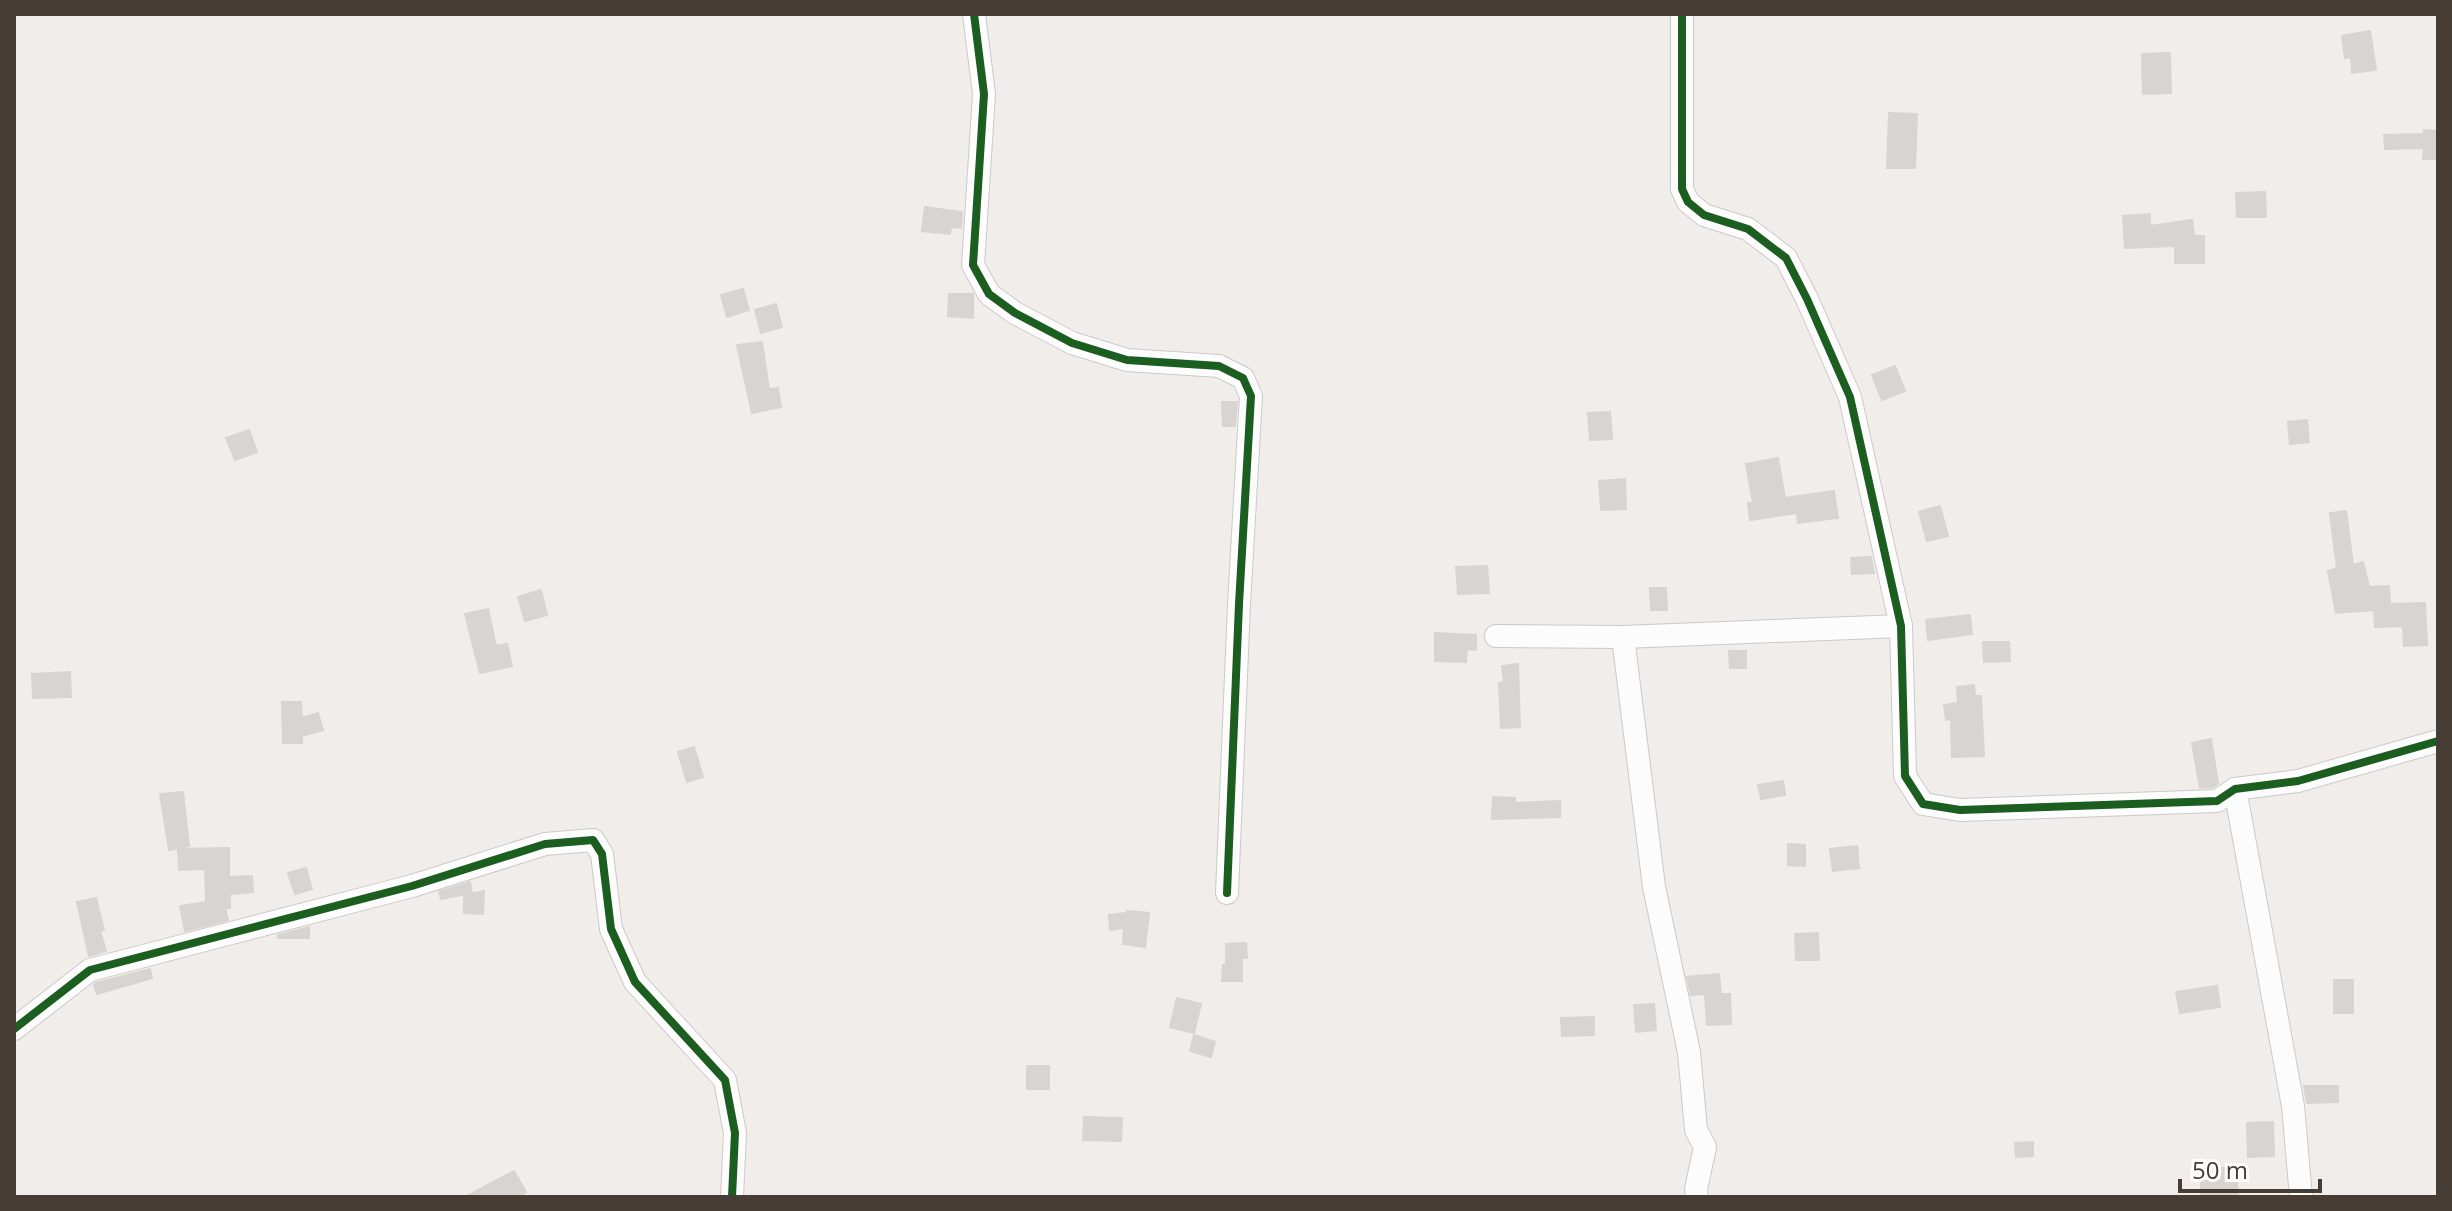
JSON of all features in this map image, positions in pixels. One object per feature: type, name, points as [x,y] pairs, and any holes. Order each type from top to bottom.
[{"type":"street","points":[[974,14],[984,94],[973,265],[989,294],[1015,313],[1072,343],[1127,360],[1219,366],[1243,378],[1251,396],[1227,893]]},
{"type":"street","points":[[1682,14],[1682,189],[1688,202],[1704,215],[1748,229],[1786,258],[1850,397],[1901,626],[1905,776],[1923,804],[1960,810],[2217,801],[2235,789],[2298,781],[2438,741]]},
{"type":"street","points":[[1496,636],[1623,637],[1901,626]]},
{"type":"street","points":[[1623,637],[1654,887],[1689,1052],[1696,1130],[1705,1147],[1697,1197]]},
{"type":"street","points":[[2235,789],[2293,1106],[2301,1197]]},
{"type":"street","points":[[14,1029],[90,970],[412,886],[545,844],[593,840],[602,854],[611,929],[635,982],[725,1080],[735,1133],[732,1197]]},
{"type":"building","points":[[2370,31],[2376,70],[2352,73],[2351,57],[2345,58],[2342,36]]},
{"type":"building","points":[[2170,53],[2171,93],[2143,94],[2142,54]]},
{"type":"building","points":[[1889,113],[1917,114],[1915,168],[1887,168]]},
{"type":"building","points":[[2424,130],[2438,131],[2438,159],[2423,159],[2424,148],[2385,149],[2384,135],[2424,134]]},
{"type":"building","points":[[2265,192],[2266,217],[2237,217],[2236,193]]},
{"type":"building","points":[[925,207],[962,212],[961,228],[951,227],[950,234],[922,231]]},
{"type":"building","points":[[2150,214],[2150,226],[2192,220],[2194,236],[2204,236],[2204,263],[2175,263],[2175,246],[2125,248],[2123,216]]},
{"type":"building","points":[[743,289],[749,310],[727,317],[721,295]]},
{"type":"building","points":[[949,294],[973,294],[973,318],[948,316]]},
{"type":"building","points":[[776,304],[782,327],[761,333],[755,310]]},
{"type":"building","points":[[762,342],[769,389],[778,388],[781,407],[752,413],[737,345]]},
{"type":"building","points":[[1895,366],[1905,391],[1882,400],[1872,375]]},
{"type":"building","points":[[1222,402],[1237,402],[1235,426],[1223,426]]},
{"type":"building","points":[[1610,412],[1612,439],[1590,440],[1588,413]]},
{"type":"building","points":[[2307,420],[2309,442],[2290,444],[2288,422]]},
{"type":"building","points":[[249,430],[257,452],[235,460],[226,438]]},
{"type":"building","points":[[1778,458],[1785,498],[1834,491],[1838,518],[1798,523],[1797,513],[1750,520],[1748,503],[1753,503],[1746,464]]},
{"type":"building","points":[[1625,479],[1626,509],[1601,510],[1599,481]]},
{"type":"building","points":[[1940,506],[1948,536],[1927,541],[1919,512]]},
{"type":"building","points":[[2346,511],[2353,565],[2363,562],[2369,587],[2389,586],[2390,604],[2425,603],[2427,645],[2404,646],[2403,626],[2375,627],[2374,610],[2336,613],[2328,571],[2337,568],[2330,513]]},
{"type":"building","points":[[1871,557],[1874,573],[1852,574],[1851,558]]},
{"type":"building","points":[[1487,566],[1489,593],[1458,594],[1456,567]]},
{"type":"building","points":[[1650,588],[1666,588],[1667,610],[1651,610]]},
{"type":"building","points":[[541,590],[547,615],[525,621],[518,597]]},
{"type":"building","points":[[488,609],[496,646],[507,644],[512,666],[480,673],[465,614]]},
{"type":"building","points":[[1970,615],[1972,634],[1928,640],[1926,620]]},
{"type":"building","points":[[1435,633],[1476,635],[1476,650],[1467,649],[1466,662],[1435,661]]},
{"type":"building","points":[[1983,642],[2009,642],[2010,661],[1984,662]]},
{"type":"building","points":[[1729,651],[1746,651],[1746,668],[1730,668]]},
{"type":"building","points":[[1518,664],[1520,727],[1501,728],[1499,683],[1504,682],[1502,666]]},
{"type":"building","points":[[70,672],[71,697],[33,698],[32,674]]},
{"type":"building","points":[[1974,685],[1975,696],[1981,696],[1984,756],[1952,757],[1951,719],[1946,720],[1944,705],[1958,703],[1957,687]]},
{"type":"building","points":[[282,702],[301,702],[302,718],[318,713],[323,730],[302,736],[302,743],[283,743]]},
{"type":"building","points":[[2211,739],[2218,783],[2213,787],[2200,788],[2192,743]]},
{"type":"building","points":[[694,747],[703,777],[687,782],[678,752]]},
{"type":"building","points":[[1783,781],[1785,795],[1761,799],[1758,785]]},
{"type":"building","points":[[183,792],[189,846],[169,850],[160,794]]},
{"type":"building","points":[[1493,797],[1515,798],[1515,803],[1560,801],[1560,817],[1492,819]]},
{"type":"building","points":[[1788,844],[1805,845],[1805,866],[1788,865]]},
{"type":"building","points":[[1857,846],[1859,868],[1833,871],[1830,849]]},
{"type":"building","points":[[229,848],[229,877],[252,876],[253,892],[230,894],[230,908],[225,908],[228,920],[185,931],[180,906],[206,902],[205,869],[179,870],[178,849]]},
{"type":"building","points":[[306,868],[312,889],[295,894],[288,873]]},
{"type":"building","points":[[470,882],[472,893],[441,899],[439,892]]},
{"type":"building","points":[[484,891],[483,914],[464,913],[464,895]]},
{"type":"building","points":[[96,898],[106,951],[89,956],[77,902]]},
{"type":"building","points":[[1127,911],[1149,913],[1145,947],[1123,944],[1124,928],[1110,930],[1109,915]]},
{"type":"building","points":[[309,927],[309,938],[278,938],[278,935]]},
{"type":"building","points":[[1818,933],[1819,960],[1796,960],[1795,934]]},
{"type":"building","points":[[1246,943],[1247,958],[1242,958],[1242,981],[1222,981],[1226,944]]},
{"type":"building","points":[[150,969],[152,978],[97,994],[96,983]]},
{"type":"building","points":[[1719,974],[1721,994],[1730,994],[1731,1024],[1707,1025],[1705,994],[1691,995],[1687,977]]},
{"type":"building","points":[[2334,980],[2353,980],[2353,1013],[2334,1013]]},
{"type":"building","points":[[2217,986],[2220,1007],[2180,1013],[2176,992]]},
{"type":"building","points":[[1177,998],[1201,1004],[1194,1033],[1170,1027]]},
{"type":"building","points":[[1654,1004],[1656,1030],[1636,1032],[1634,1005]]},
{"type":"building","points":[[1594,1017],[1594,1035],[1562,1036],[1561,1018]]},
{"type":"building","points":[[1194,1035],[1215,1042],[1211,1057],[1190,1051]]},
{"type":"building","points":[[1027,1066],[1049,1066],[1049,1089],[1027,1089]]},
{"type":"building","points":[[2304,1086],[2338,1086],[2338,1102],[2307,1103]]},
{"type":"building","points":[[1084,1117],[1122,1118],[1121,1141],[1083,1140]]},
{"type":"building","points":[[2273,1122],[2274,1156],[2248,1157],[2247,1123]]},
{"type":"building","points":[[2033,1142],[2033,1156],[2016,1157],[2015,1143]]},
{"type":"building","points":[[2236,1167],[2238,1197],[2201,1197],[2201,1181],[2222,1180],[2221,1168]]},
{"type":"building","points":[[514,1171],[526,1192],[517,1197],[465,1197]]},
{"type":"cycle path","points":[[974,14],[984,94],[973,265],[989,294],[1015,313],[1072,343],[1127,360],[1219,366],[1243,378],[1251,396],[1227,893]]},
{"type":"cycle path","points":[[1682,14],[1682,189],[1688,202],[1704,215],[1748,229],[1786,258],[1850,397],[1901,626],[1905,776],[1923,804],[1960,810],[2217,801],[2235,789],[2298,781],[2438,741]]},
{"type":"cycle path","points":[[14,1029],[90,970],[412,886],[545,844],[593,840],[602,854],[611,929],[635,982],[725,1080],[735,1133],[732,1197]]}]
